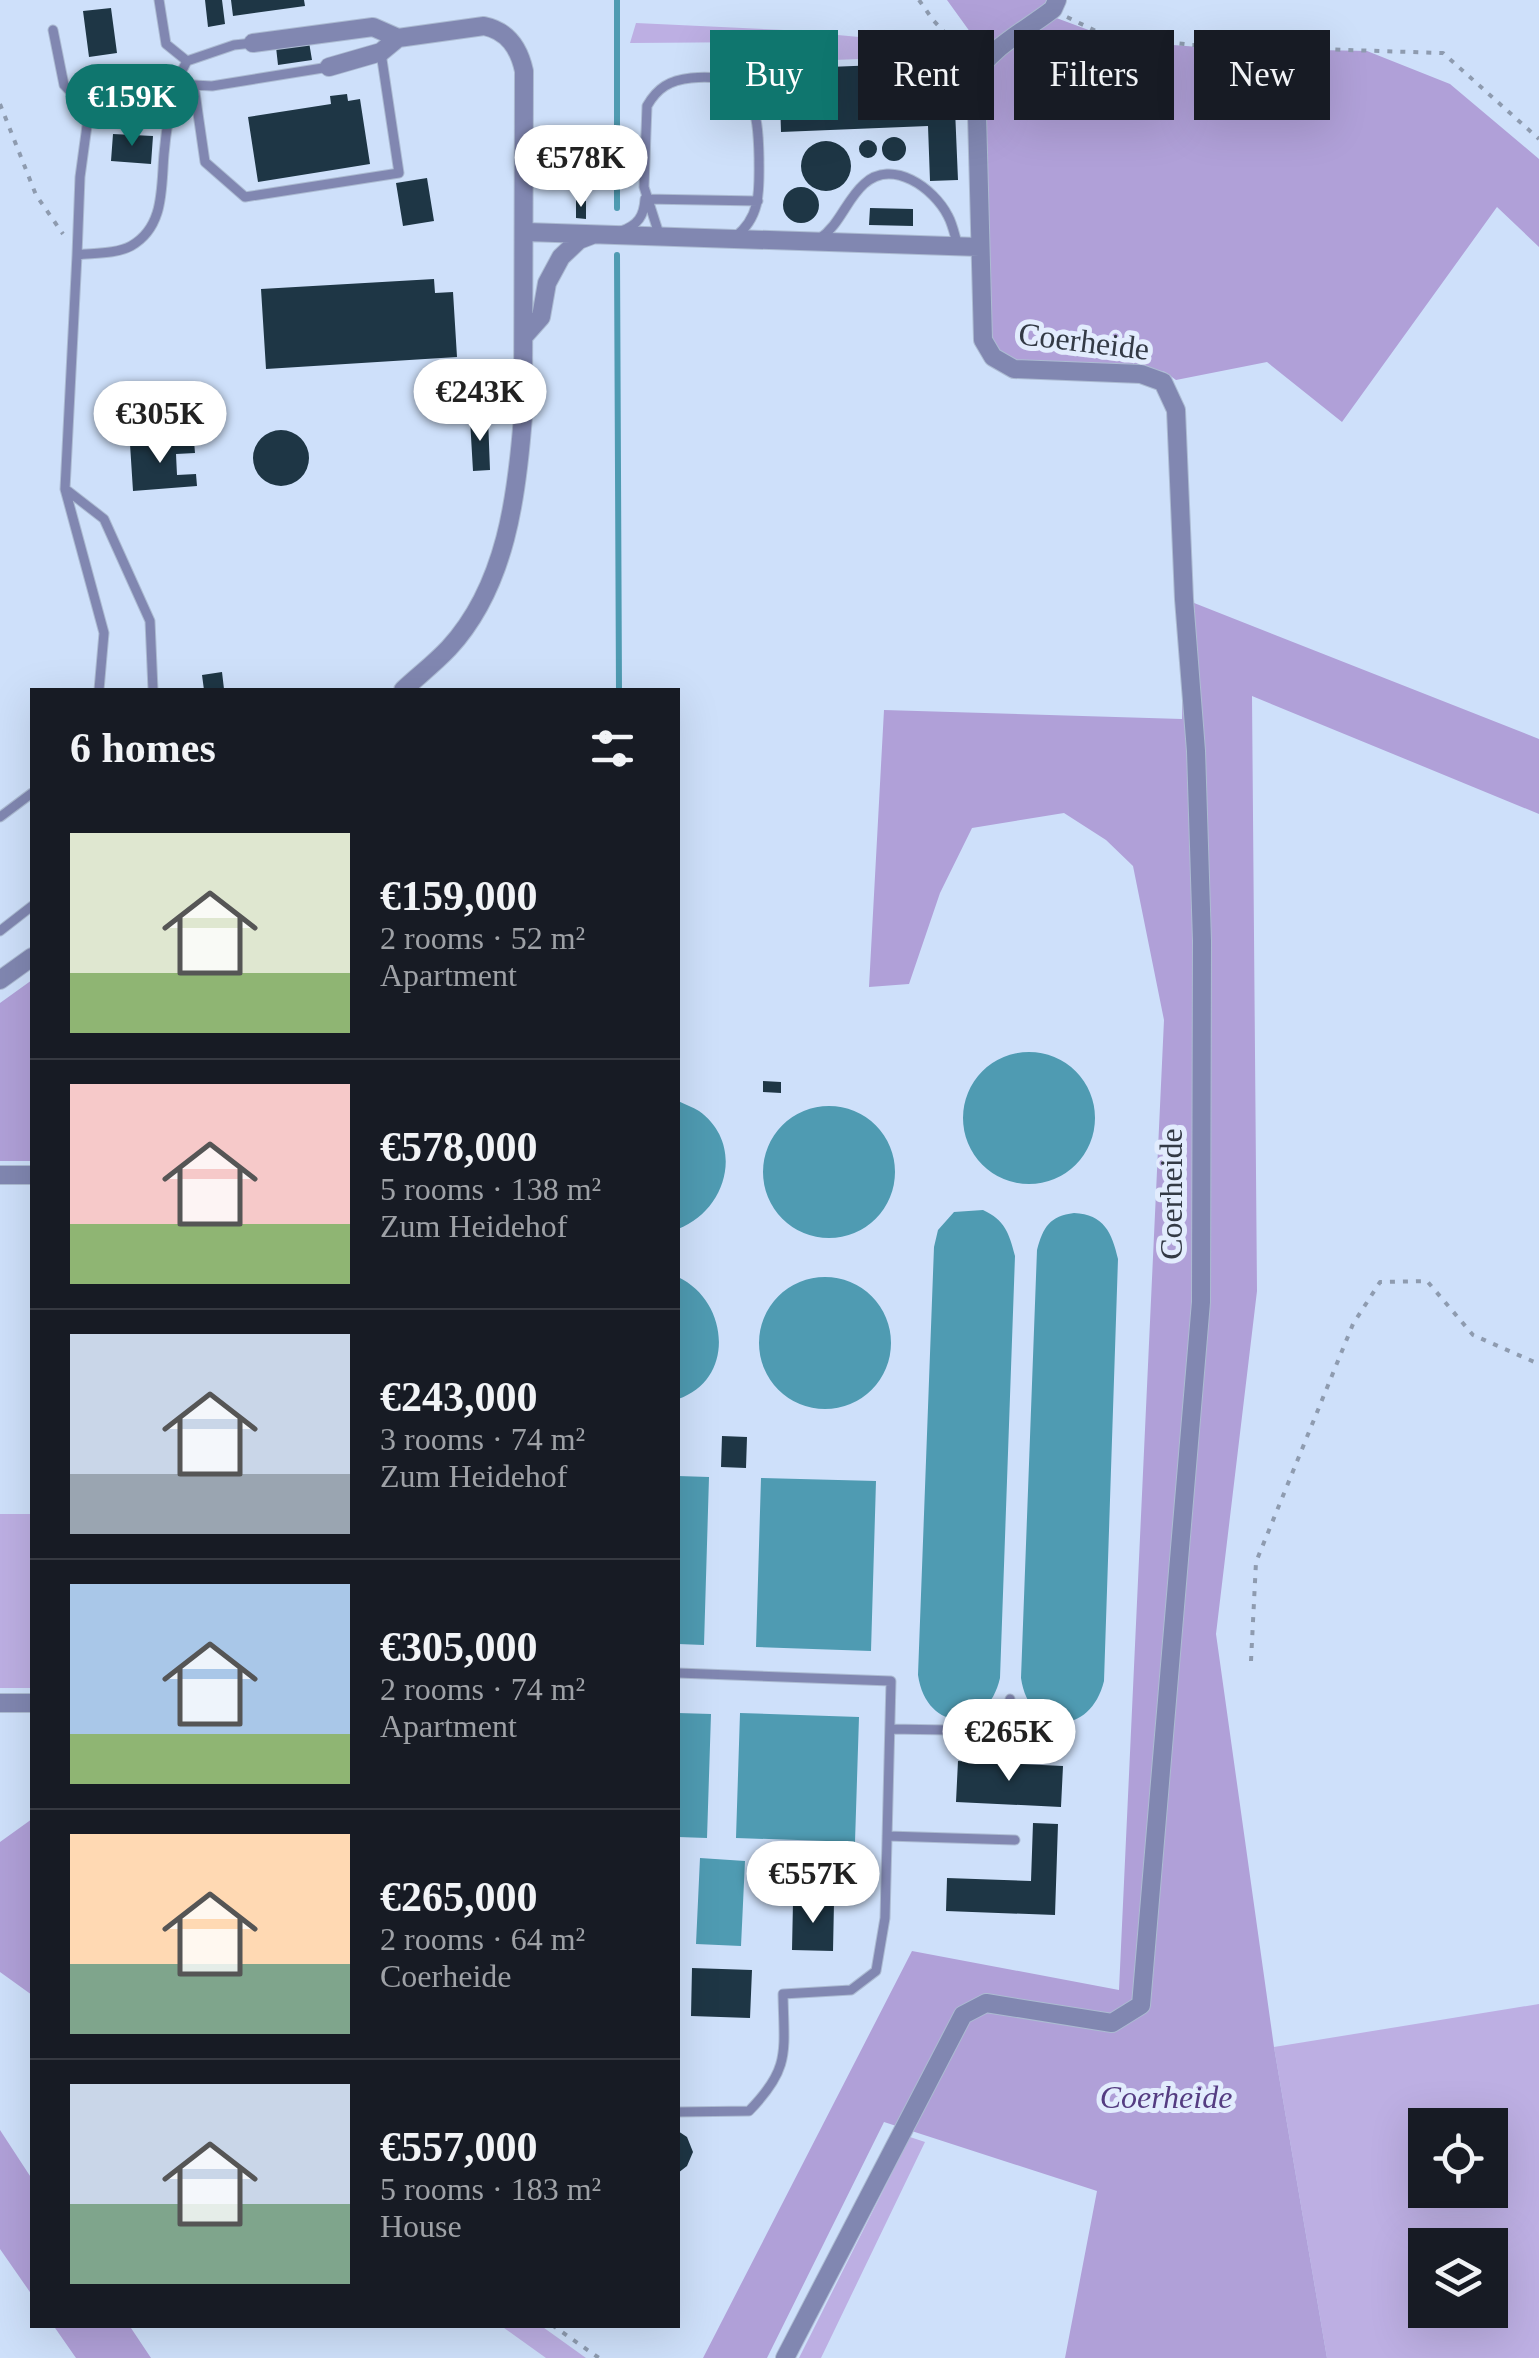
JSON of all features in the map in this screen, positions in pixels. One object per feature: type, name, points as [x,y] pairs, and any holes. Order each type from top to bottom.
[{"type":"street","points":[[994,53],[1055,5]]},
{"type":"street","points":[[253,43],[373,26],[398,38]]},
{"type":"street","points":[[329,66],[381,52],[398,38],[484,26],[503,33],[512,42],[522,60],[525,82],[526,232],[519,472],[498,564],[463,630],[405,688]]},
{"type":"street","name":"Coerheide","points":[[786,2358],[963,2015],[986,2003],[1112,2023],[1141,2005],[1201,1302],[1202,922],[1176,410],[1163,382],[1141,374],[1014,369],[992,357],[984,340],[977,120]]},
{"type":"street","points":[[526,232],[979,247]]},
{"type":"street","points":[[524,335],[541,317],[546,283],[561,257],[580,240],[600,235]]},
{"type":"street","points":[[0,980],[30,958]]},
{"type":"street","points":[[0,1175],[30,1175]]},
{"type":"street","points":[[0,1702],[30,1703]]},
{"type":"lane","points":[[159,0],[166,44],[186,62]]},
{"type":"lane","points":[[53,30],[64,85],[89,111]]},
{"type":"lane","points":[[77,255],[128,248],[154,222],[161,200],[175,84],[186,62],[234,45],[253,43]]},
{"type":"lane","points":[[194,86],[205,162],[246,197],[399,173],[381,52]]},
{"type":"lane","points":[[89,111],[175,84],[194,86],[329,66]]},
{"type":"lane","points":[[600,235],[633,226],[644,212],[647,106],[653,95],[670,82],[702,77],[733,83],[753,105],[758,117],[758,200],[754,218],[733,238]]},
{"type":"lane","points":[[89,111],[80,177],[65,489],[104,633],[99,688]]},
{"type":"lane","points":[[816,241],[834,226],[872,176],[895,174],[928,191],[947,214],[958,246]]},
{"type":"lane","points":[[645,199],[758,200]]},
{"type":"lane","points":[[645,199],[660,237]]},
{"type":"lane","points":[[65,489],[104,518],[150,621],[153,688]]},
{"type":"lane","points":[[0,817],[30,794]]},
{"type":"lane","points":[[0,931],[30,908]]},
{"type":"lane","points":[[680,1673],[891,1681],[885,1918],[876,1970],[851,1990],[783,1994],[782,2065],[774,2086],[749,2112],[680,2112]]},
{"type":"lane","points":[[890,1730],[1008,1731],[1010,1699]]},
{"type":"lane","points":[[887,1836],[1016,1840]]},
{"type":"path","points":[[919,0],[943,30]]},
{"type":"path","points":[[1055,5],[1102,34],[1192,45],[1443,53],[1539,139]]},
{"type":"path","points":[[0,104],[36,195],[77,255]]},
{"type":"path","points":[[1252,1660],[1256,1562],[1353,1324],[1380,1282],[1428,1281],[1474,1334],[1539,1364]]},
{"type":"path","points":[[556,2328],[599,2358]]},
{"type":"shaded area","points":[[636,23],[784,30],[710,30],[710,42],[630,43]]},
{"type":"shaded area","points":[[838,35],[858,37],[858,59],[838,60]]},
{"type":"shaded area","points":[[0,1514],[30,1514],[30,1688],[0,1688]]},
{"type":"shaded area","points":[[1539,2004],[1539,2358],[1327,2358],[1274,2047]]},
{"type":"shaded area","points":[[910,2137],[925,2142],[821,2358],[799,2358]]},
{"type":"shaded area","points":[[504,2328],[544,2328],[586,2358],[546,2358]]},
{"type":"green space","points":[[947,0],[1054,0],[1043,13],[1089,30],[1014,30],[1014,120],[1174,120],[1174,45],[1194,47],[1194,120],[1330,120],[1330,50],[1367,51],[1450,84],[1539,159],[1539,247],[1497,207],[1342,422],[1267,362],[1176,380],[1165,372],[1141,366],[1014,362],[991,346],[986,284],[984,120],[994,120],[994,30],[969,30]]},
{"type":"green space","name":"Coerheide","points":[[1184,599],[1539,739],[1539,814],[1252,696],[1257,1291],[1216,1634],[1274,2047],[1327,2358],[1065,2358],[1097,2191],[884,2122],[767,2358],[703,2358],[912,1951],[1119,1990],[1164,1020],[1133,866],[1106,840],[1064,813],[972,828],[940,893],[909,984],[869,987],[884,710],[1182,719]]},
{"type":"green space","points":[[30,981],[30,1161],[0,1161],[0,1003]]},
{"type":"green space","points":[[30,1820],[30,1994],[0,1972],[0,1842]]},
{"type":"green space","points":[[0,2130],[30,2176],[30,2292],[0,2249]]},
{"type":"green space","points":[[55,2328],[131,2328],[151,2358],[76,2358]]},
{"type":"water","points":[[1029,1052],[1054,1057],[1076,1071],[1090,1093],[1095,1118],[1090,1143],[1076,1165],[1054,1179],[1029,1184],[1004,1179],[982,1165],[968,1143],[963,1118],[968,1093],[982,1071],[1004,1057]]},
{"type":"water","points":[[680,1102],[699,1111],[714,1125],[726,1159],[718,1193],[695,1220],[680,1228]]},
{"type":"water","points":[[829,1106],[854,1111],[876,1125],[890,1147],[895,1172],[890,1197],[876,1219],[854,1233],[829,1238],[804,1233],[782,1219],[768,1197],[763,1172],[768,1147],[782,1125],[804,1111]]},
{"type":"water","points":[[983,1210],[1005,1228],[1015,1256],[1000,1678],[983,1710],[957,1719],[932,1708],[918,1675],[934,1247],[938,1230],[954,1212]]},
{"type":"water","points":[[1074,1213],[1100,1221],[1113,1241],[1118,1259],[1104,1681],[1097,1700],[1086,1713],[1060,1722],[1035,1711],[1021,1678],[1037,1250],[1049,1224]]},
{"type":"water","points":[[825,1277],[850,1282],[872,1296],[886,1318],[891,1343],[886,1368],[872,1390],[850,1404],[825,1409],[800,1404],[778,1390],[764,1368],[759,1343],[764,1318],[778,1296],[800,1282]]},
{"type":"water","points":[[680,1278],[708,1303],[719,1340],[710,1375],[697,1389],[680,1398]]},
{"type":"water","points":[[680,1476],[709,1477],[704,1645],[680,1644]]},
{"type":"water","points":[[761,1478],[876,1481],[871,1651],[756,1647]]},
{"type":"water","points":[[680,1713],[711,1714],[707,1838],[680,1837]]},
{"type":"water","points":[[740,1713],[859,1717],[855,1842],[736,1838]]},
{"type":"water","points":[[700,1858],[745,1861],[741,1946],[696,1944]]},
{"type":"building","points":[[205,0],[222,0],[225,24],[208,27]]},
{"type":"building","points":[[231,0],[304,0],[305,6],[233,16]]},
{"type":"building","points":[[111,8],[117,53],[89,57],[83,11]]},
{"type":"building","points":[[309,42],[312,60],[278,65],[276,47]]},
{"type":"building","points":[[858,66],[858,120],[955,120],[958,180],[930,181],[928,126],[781,132],[781,120],[838,120],[838,67]]},
{"type":"building","points":[[347,94],[348,101],[360,99],[370,164],[258,182],[248,117],[331,104],[330,96]]},
{"type":"building","points":[[113,134],[153,136],[151,164],[111,161]]},
{"type":"building","points":[[894,137],[903,140],[903,158],[894,161],[885,158],[882,149],[885,140]]},
{"type":"building","points":[[868,140],[875,142],[875,156],[868,158],[861,156],[859,149],[861,142]]},
{"type":"building","points":[[826,141],[844,148],[851,166],[844,184],[826,191],[808,184],[801,166],[808,148]]},
{"type":"building","points":[[427,178],[434,221],[403,226],[396,183]]},
{"type":"building","points":[[801,187],[813,193],[819,205],[813,217],[801,223],[789,217],[783,205],[789,193]]},
{"type":"building","points":[[576,200],[586,201],[586,219],[576,218]]},
{"type":"building","points":[[870,208],[913,209],[913,226],[869,225]]},
{"type":"building","points":[[434,279],[435,293],[453,292],[457,357],[266,369],[261,289]]},
{"type":"building","points":[[488,418],[490,470],[473,471],[470,419]]},
{"type":"building","points":[[281,430],[301,438],[309,458],[301,478],[281,486],[261,478],[253,458],[261,438]]},
{"type":"building","points":[[194,441],[195,453],[176,454],[177,475],[196,474],[197,486],[133,491],[130,444]]},
{"type":"building","points":[[222,672],[224,688],[204,688],[202,675]]},
{"type":"building","points":[[763,1081],[781,1082],[781,1093],[763,1092]]},
{"type":"building","points":[[722,1436],[747,1437],[746,1468],[721,1467]]},
{"type":"building","points":[[958,1761],[1063,1766],[1061,1807],[956,1802]]},
{"type":"building","points":[[1033,1823],[1058,1824],[1055,1915],[946,1911],[947,1878],[1031,1881]]},
{"type":"building","points":[[793,1902],[834,1902],[833,1951],[792,1950]]},
{"type":"building","points":[[692,1968],[752,1970],[750,2018],[691,2016]]},
{"type":"building","points":[[680,2132],[687,2137],[693,2152],[680,2171]]},
{"type":"waterway","points":[[617,0],[617,208]]},
{"type":"waterway","points":[[617,255],[619,688]]}]
